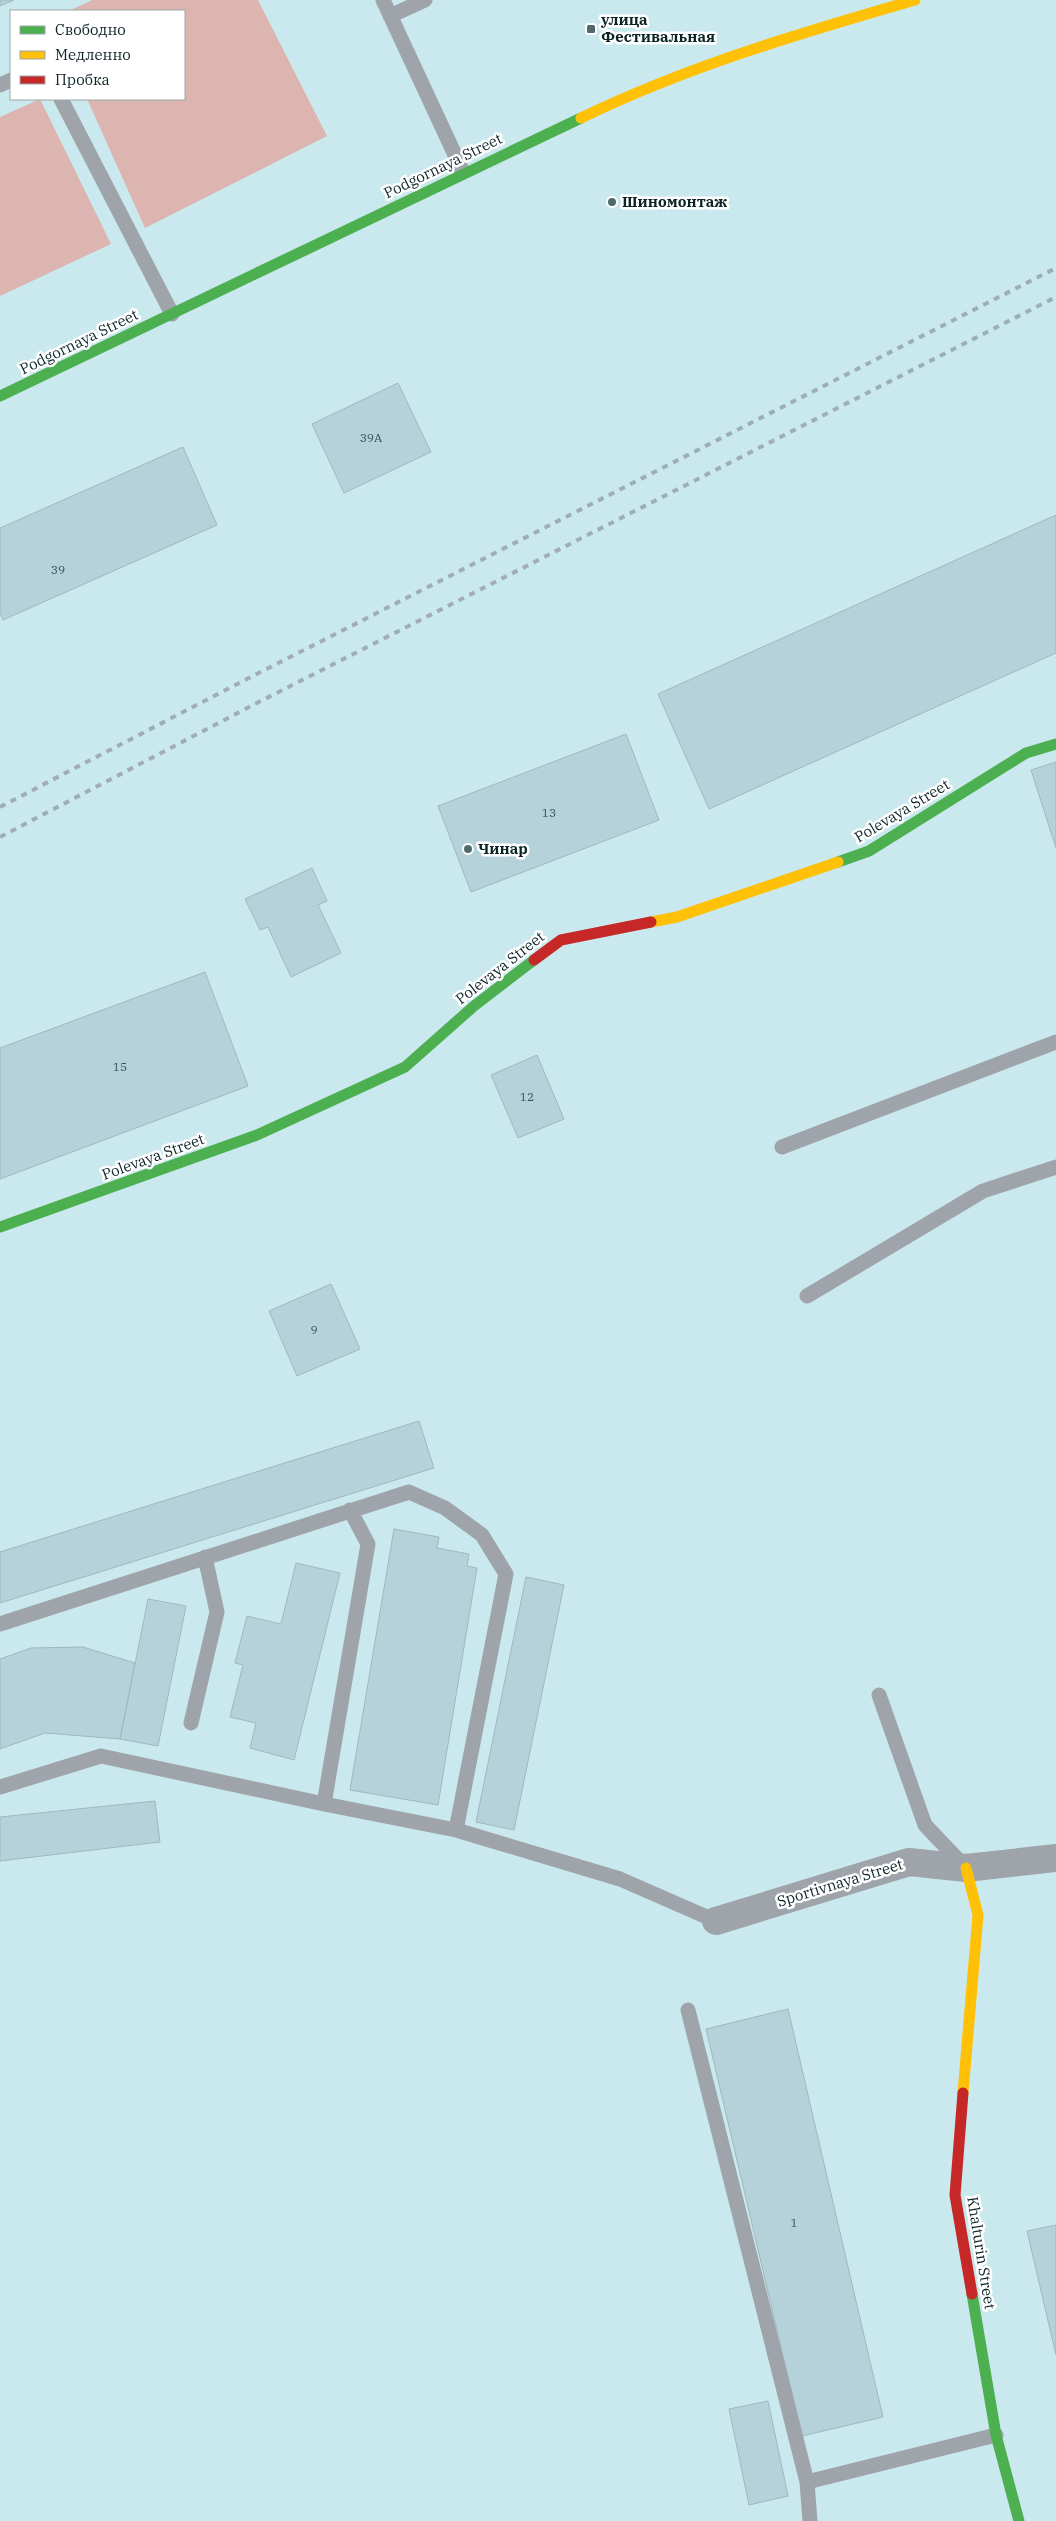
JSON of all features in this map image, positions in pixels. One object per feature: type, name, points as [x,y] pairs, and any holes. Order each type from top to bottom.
[{"type":"street","name":"Podgornaya Street","points":[[0,396],[463,172],[633,94],[777,40],[915,0]]},
{"type":"street","name":"Polevaya Street","points":[[0,1227],[257,1135],[405,1068],[474,1006],[561,940],[677,917],[870,851],[1026,753],[1056,744]]},
{"type":"street","name":"Sportivnaya Street","points":[[716,1920],[909,1862],[966,1868],[1056,1858]]},
{"type":"street","name":"Khalturin Street","points":[[966,1868],[978,1915],[955,2195],[996,2435],[1019,2521]]},
{"type":"lane","points":[[383,0],[463,172]]},
{"type":"lane","points":[[390,16],[425,0]]},
{"type":"lane","points":[[62,100],[172,314]]},
{"type":"lane","points":[[782,1148],[1056,1042]]},
{"type":"lane","points":[[807,1296],[983,1191],[1056,1167]]},
{"type":"lane","points":[[0,1624],[409,1492],[445,1508],[482,1535],[506,1574],[456,1830]]},
{"type":"lane","points":[[324,1804],[368,1544],[350,1510]]},
{"type":"lane","points":[[191,1723],[217,1612],[205,1558]]},
{"type":"lane","points":[[879,1695],[925,1825],[966,1868]]},
{"type":"lane","points":[[0,1787],[101,1756],[456,1830],[620,1879],[716,1920]]},
{"type":"lane","points":[[688,2010],[807,2482],[810,2521]]},
{"type":"lane","points":[[807,2482],[996,2435]]},
{"type":"shaded area","points":[[92,0],[258,0],[327,136],[145,228],[87,100],[185,100],[185,10],[71,10]]},
{"type":"shaded area","points":[[40,100],[111,244],[0,296],[0,117]]},
{"type":"building","points":[[0,0],[14,0],[0,6]]},
{"type":"building","points":[[398,383],[431,452],[344,493],[312,424]]},
{"type":"building","points":[[183,447],[217,525],[3,620],[0,612],[0,528]]},
{"type":"building","points":[[1056,515],[1056,653],[709,809],[658,694]]},
{"type":"building","points":[[626,734],[659,820],[471,892],[438,806]]},
{"type":"building","points":[[1056,762],[1056,848],[1031,770]]},
{"type":"building","points":[[312,868],[327,901],[318,905],[341,953],[291,977],[268,927],[260,930],[245,899]]},
{"type":"building","points":[[205,972],[248,1086],[0,1179],[0,1048]]},
{"type":"building","points":[[537,1055],[564,1119],[518,1138],[491,1075]]},
{"type":"building","points":[[331,1284],[360,1349],[297,1376],[269,1311]]},
{"type":"building","points":[[419,1421],[434,1468],[0,1603],[0,1552]]},
{"type":"building","points":[[394,1529],[439,1537],[437,1548],[469,1554],[467,1566],[477,1568],[438,1805],[350,1790]]},
{"type":"building","points":[[296,1563],[340,1573],[294,1760],[250,1748],[256,1723],[230,1717],[243,1665],[235,1663],[247,1616],[281,1624]]},
{"type":"building","points":[[526,1577],[564,1585],[514,1830],[476,1822]]},
{"type":"building","points":[[148,1599],[186,1606],[158,1746],[120,1739]]},
{"type":"building","points":[[83,1647],[135,1663],[120,1739],[45,1733],[0,1749],[0,1659],[31,1648]]},
{"type":"building","points":[[155,1801],[160,1842],[0,1861],[0,1817]]},
{"type":"building","points":[[788,2009],[883,2417],[802,2436],[706,2029]]},
{"type":"building","points":[[1056,2225],[1056,2355],[1027,2231]]},
{"type":"building","points":[[768,2401],[788,2496],[749,2505],[729,2409]]},
{"type":"railway","points":[[0,807],[241,682],[1056,268]]},
{"type":"railway","points":[[0,837],[253,705],[1056,297]]},
{"type":"traffic: fast","points":[[0,396],[581,118]]},
{"type":"traffic: fast","points":[[838,862],[869,851],[1026,753],[1056,744]]},
{"type":"traffic: fast","points":[[0,1227],[257,1135],[405,1067],[474,1006],[534,960]]},
{"type":"traffic: fast","points":[[972,2294],[996,2435],[1019,2521]]},
{"type":"traffic: slow","points":[[581,118],[662,82],[745,52],[915,0]]},
{"type":"traffic: slow","points":[[651,922],[677,917],[838,862]]},
{"type":"traffic: slow","points":[[963,2093],[978,1915],[966,1868]]},
{"type":"traffic: jam","points":[[534,960],[561,940],[651,922]]},
{"type":"traffic: jam","points":[[963,2093],[955,2195],[972,2294]]},
{"type":"place","name":"улица Фестивальная","points":[[591,29]]},
{"type":"place","name":"Шиномонтаж","points":[[612,202]]},
{"type":"place","name":"Чинар","points":[[468,849]]}]
